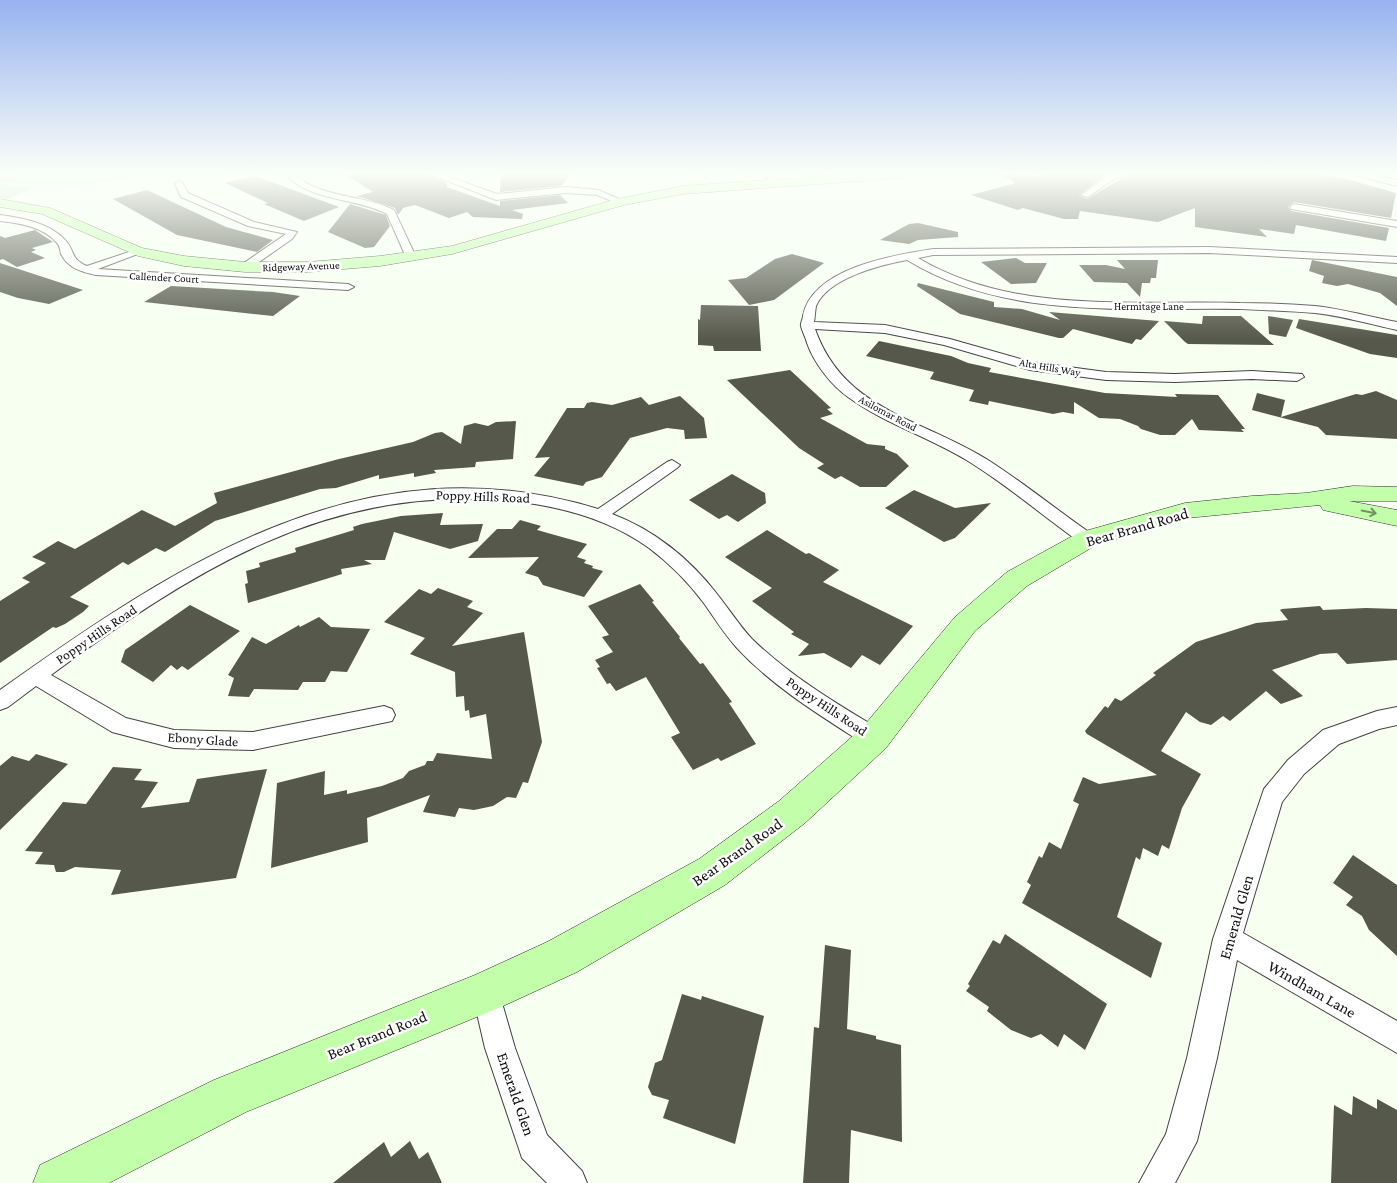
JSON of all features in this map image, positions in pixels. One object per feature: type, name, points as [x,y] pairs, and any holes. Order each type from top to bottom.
[{"type":"street","name":"Callender Court","points":[[42,229],[63,243],[67,255],[75,264],[86,269],[108,274],[348,287]]},
{"type":"street","name":"Ridgeway Avenue","points":[[86,229],[138,252],[184,261],[245,267],[308,267],[411,257],[489,241],[529,229]]},
{"type":"street","points":[[245,267],[289,237],[292,232],[278,229]]},
{"type":"street","points":[[399,229],[411,257]]},
{"type":"street","points":[[806,325],[813,299],[825,288],[856,271],[908,256],[933,252],[994,250],[1209,250],[1397,260]]},
{"type":"street","points":[[86,269],[138,252]]},
{"type":"street","name":"Hermitage Lane","points":[[908,256],[936,273],[981,290],[1038,301],[1102,306],[1241,306],[1316,310],[1397,326]]},
{"type":"street","name":"Alta Hills Way","points":[[806,325],[886,329],[946,342],[1030,366],[1106,376],[1175,378],[1252,375],[1297,377]]},
{"type":"street","name":"Asilomar Road","points":[[806,325],[812,344],[823,362],[851,394],[967,454],[1087,539]]},
{"type":"street","points":[[600,515],[672,465]]},
{"type":"street","name":"Poppy Hills Road","points":[[0,701],[35,675],[194,570],[261,536],[324,514],[392,498],[440,492],[534,498],[600,515],[647,539],[671,556],[707,594],[726,622],[746,645],[771,668],[874,738]]},
{"type":"street","name":"Bear Brand Road","points":[[58,1183],[230,1096],[486,992],[562,957],[712,872],[792,812],[874,738],[965,624],[1018,579],[1087,539],[1186,511],[1252,503],[1306,500],[1353,493],[1397,494]]},
{"type":"street","name":"Bear Brand Road","points":[[1306,500],[1397,518]]},
{"type":"street","name":"Ebony Glade","points":[[35,675],[120,726],[174,739],[253,741],[384,715]]},
{"type":"street","name":"Emerald Glen","points":[[1156,1183],[1182,1141],[1227,939],[1272,797],[1296,767],[1331,738],[1377,720],[1397,716]]},
{"type":"street","name":"Windham Lane","points":[[1227,939],[1397,1038]]},
{"type":"street","name":"Emerald Glen","points":[[486,992],[500,1048],[534,1146],[570,1183]]},
{"type":"building","points":[[167,229],[234,229],[273,240],[257,252],[177,235]]},
{"type":"building","points":[[330,229],[388,229],[374,247],[365,248],[328,232]]},
{"type":"building","points":[[900,229],[946,229],[958,232],[958,237],[918,240],[909,244],[880,240]]},
{"type":"building","points":[[1211,229],[1259,229],[1267,237]]},
{"type":"building","points":[[1260,229],[1295,229],[1294,234]]},
{"type":"building","points":[[1320,229],[1389,229],[1386,241]]},
{"type":"building","points":[[35,230],[53,242],[32,248],[36,250],[31,252],[45,258],[17,267],[3,259],[0,260],[0,236],[5,238]]},
{"type":"building","points":[[792,254],[824,263],[774,300],[749,305],[728,280],[746,278],[775,259]]},
{"type":"building","points":[[1016,258],[1025,263],[1047,263],[1036,283],[1011,284],[981,262]]},
{"type":"building","points":[[1117,260],[1158,260],[1156,278],[1151,278],[1150,283],[1142,283],[1140,297],[1127,283],[1094,282],[1079,265],[1106,265],[1125,269]]},
{"type":"building","points":[[1312,260],[1397,277],[1397,306],[1380,293],[1348,284],[1337,286],[1322,283],[1324,276],[1309,271]]},
{"type":"building","points":[[0,263],[83,290],[49,304],[18,298],[0,292]]},
{"type":"building","points":[[918,283],[994,302],[994,307],[1022,309],[1060,320],[1049,312],[1159,321],[1141,340],[1136,339],[1132,344],[1073,329],[1063,338],[1059,338],[960,314],[917,286]]},
{"type":"building","points":[[171,286],[273,292],[300,296],[273,316],[144,302]]},
{"type":"building","points":[[701,305],[758,306],[761,351],[714,351],[713,346],[698,345],[698,319],[700,320]]},
{"type":"building","points":[[1203,316],[1241,316],[1274,345],[1188,344],[1164,321],[1202,324]]},
{"type":"building","points":[[1268,316],[1293,320],[1286,337],[1269,334]]},
{"type":"building","points":[[1299,319],[1397,335],[1397,358],[1370,354],[1296,328]]},
{"type":"building","points":[[879,341],[951,356],[968,363],[991,368],[989,372],[1105,393],[1177,397],[1175,394],[1218,395],[1245,429],[1241,429],[1244,432],[1199,430],[1192,419],[1175,435],[1160,435],[1120,419],[1099,418],[1074,402],[1074,414],[1063,412],[1053,414],[989,401],[988,405],[969,401],[974,390],[930,379],[934,372],[866,356]]},
{"type":"building","points":[[790,370],[831,408],[827,409],[833,414],[820,418],[867,444],[885,446],[885,449],[897,454],[909,466],[886,487],[860,487],[841,476],[835,479],[817,468],[824,464],[799,448],[727,380]]},
{"type":"building","points":[[1376,391],[1397,400],[1397,439],[1326,435],[1318,427],[1252,410],[1257,393],[1285,400],[1281,417],[1356,394],[1362,395]]},
{"type":"building","points":[[680,396],[704,418],[707,438],[685,439],[684,430],[667,428],[630,438],[602,477],[586,482],[583,486],[534,476],[550,457],[535,458],[567,408],[584,408],[587,403],[592,402],[612,405],[641,397],[649,405]]},
{"type":"building","points":[[516,421],[513,459],[476,462],[475,467],[434,470],[436,473],[414,477],[414,473],[379,479],[379,475],[336,488],[320,489],[215,521],[165,552],[156,548],[128,565],[123,562],[70,597],[89,606],[83,612],[65,624],[56,628],[53,627],[0,663],[0,601],[30,582],[22,578],[46,563],[32,557],[58,541],[75,549],[142,510],[175,526],[217,503],[214,493],[339,459],[413,442],[435,433],[442,432],[461,444],[464,426],[475,423],[488,426],[496,422]]},
{"type":"building","points":[[732,474],[765,493],[766,503],[738,522],[727,515],[719,519],[689,500]]},
{"type":"building","points":[[914,490],[955,508],[991,503],[955,538],[944,542],[885,508]]},
{"type":"building","points":[[443,513],[440,525],[483,524],[478,541],[450,549],[394,532],[385,560],[364,560],[372,564],[341,569],[342,574],[248,603],[245,584],[248,583],[246,571],[260,567],[259,563],[296,552],[295,548],[354,530],[353,527],[362,524],[401,516]]},
{"type":"building","points":[[520,520],[541,526],[537,530],[587,544],[577,557],[586,560],[584,563],[593,566],[592,568],[603,571],[584,597],[543,585],[538,577],[525,573],[539,557],[468,558],[497,529],[512,529]]},
{"type":"building","points":[[767,530],[806,554],[809,553],[839,570],[823,582],[913,626],[880,665],[862,655],[851,668],[824,653],[798,656],[809,644],[791,634],[794,632],[752,601],[772,588],[725,557]]},
{"type":"building","points":[[640,584],[679,638],[700,664],[703,663],[732,702],[729,703],[756,744],[721,761],[718,758],[693,770],[671,737],[680,733],[646,677],[616,691],[610,683],[607,684],[597,668],[600,667],[595,660],[613,652],[602,637],[609,635],[588,606]]},
{"type":"building","points":[[438,588],[473,601],[467,607],[483,613],[452,646],[524,632],[542,742],[528,783],[523,782],[516,798],[507,797],[493,806],[474,810],[459,808],[455,817],[423,812],[430,795],[367,818],[368,842],[271,868],[277,783],[325,771],[324,795],[347,790],[347,794],[382,786],[403,778],[409,771],[425,765],[427,761],[433,761],[437,753],[492,759],[486,714],[470,718],[469,710],[465,711],[464,696],[456,697],[455,672],[410,654],[425,638],[384,622],[419,589],[431,594]]},
{"type":"building","points":[[190,605],[240,631],[188,670],[182,666],[177,670],[171,665],[153,682],[121,662],[125,650]]},
{"type":"building","points":[[1320,606],[1323,610],[1397,609],[1397,660],[1347,664],[1337,653],[1320,654],[1272,670],[1303,696],[1281,704],[1266,691],[1230,721],[1223,716],[1211,725],[1200,722],[1186,712],[1161,751],[1201,774],[1182,808],[1169,849],[1162,845],[1158,856],[1143,848],[1140,860],[1136,857],[1117,917],[1162,943],[1151,978],[1022,903],[1031,885],[1027,882],[1039,856],[1042,858],[1049,842],[1061,849],[1079,804],[1073,801],[1083,777],[1099,784],[1157,775],[1087,734],[1085,731],[1105,706],[1108,708],[1115,698],[1121,701],[1156,675],[1153,673],[1196,642],[1256,623],[1288,620],[1280,610],[1282,609]]},
{"type":"building","points":[[319,617],[331,627],[370,629],[347,672],[331,671],[325,682],[303,682],[298,690],[254,689],[249,697],[228,696],[234,678],[228,675],[252,637],[266,644],[299,625],[300,627]]},
{"type":"building","points":[[36,754],[68,764],[0,830],[0,766],[12,756],[29,761]]},
{"type":"building","points":[[113,767],[142,769],[134,780],[158,782],[141,808],[189,802],[197,779],[267,769],[236,878],[111,895],[121,870],[75,867],[64,872],[56,872],[54,865],[35,864],[43,852],[25,851],[63,802],[86,804]]},
{"type":"building","points":[[1353,855],[1397,885],[1397,956],[1369,930],[1362,916],[1346,905],[1353,897],[1333,883]]},
{"type":"building","points":[[1005,934],[1107,1004],[1085,1050],[1064,1034],[1058,1047],[1041,1034],[1031,1038],[1011,1030],[987,1011],[989,1007],[966,991],[970,986],[968,984],[993,940],[1000,944]]},
{"type":"building","points":[[825,945],[851,950],[847,1029],[876,1036],[876,1039],[901,1045],[902,1142],[851,1130],[849,1183],[803,1183],[814,1027],[819,1028]]},
{"type":"building","points":[[682,994],[701,1000],[702,996],[764,1016],[735,1144],[663,1118],[669,1100],[652,1095],[648,1087],[655,1063],[662,1060]]},
{"type":"building","points":[[1353,1096],[1377,1109],[1377,1099],[1397,1110],[1397,1183],[1331,1183],[1334,1105],[1352,1115]]},
{"type":"building","points":[[410,1141],[419,1159],[428,1152],[442,1183],[333,1183],[384,1142],[391,1157]]}]
